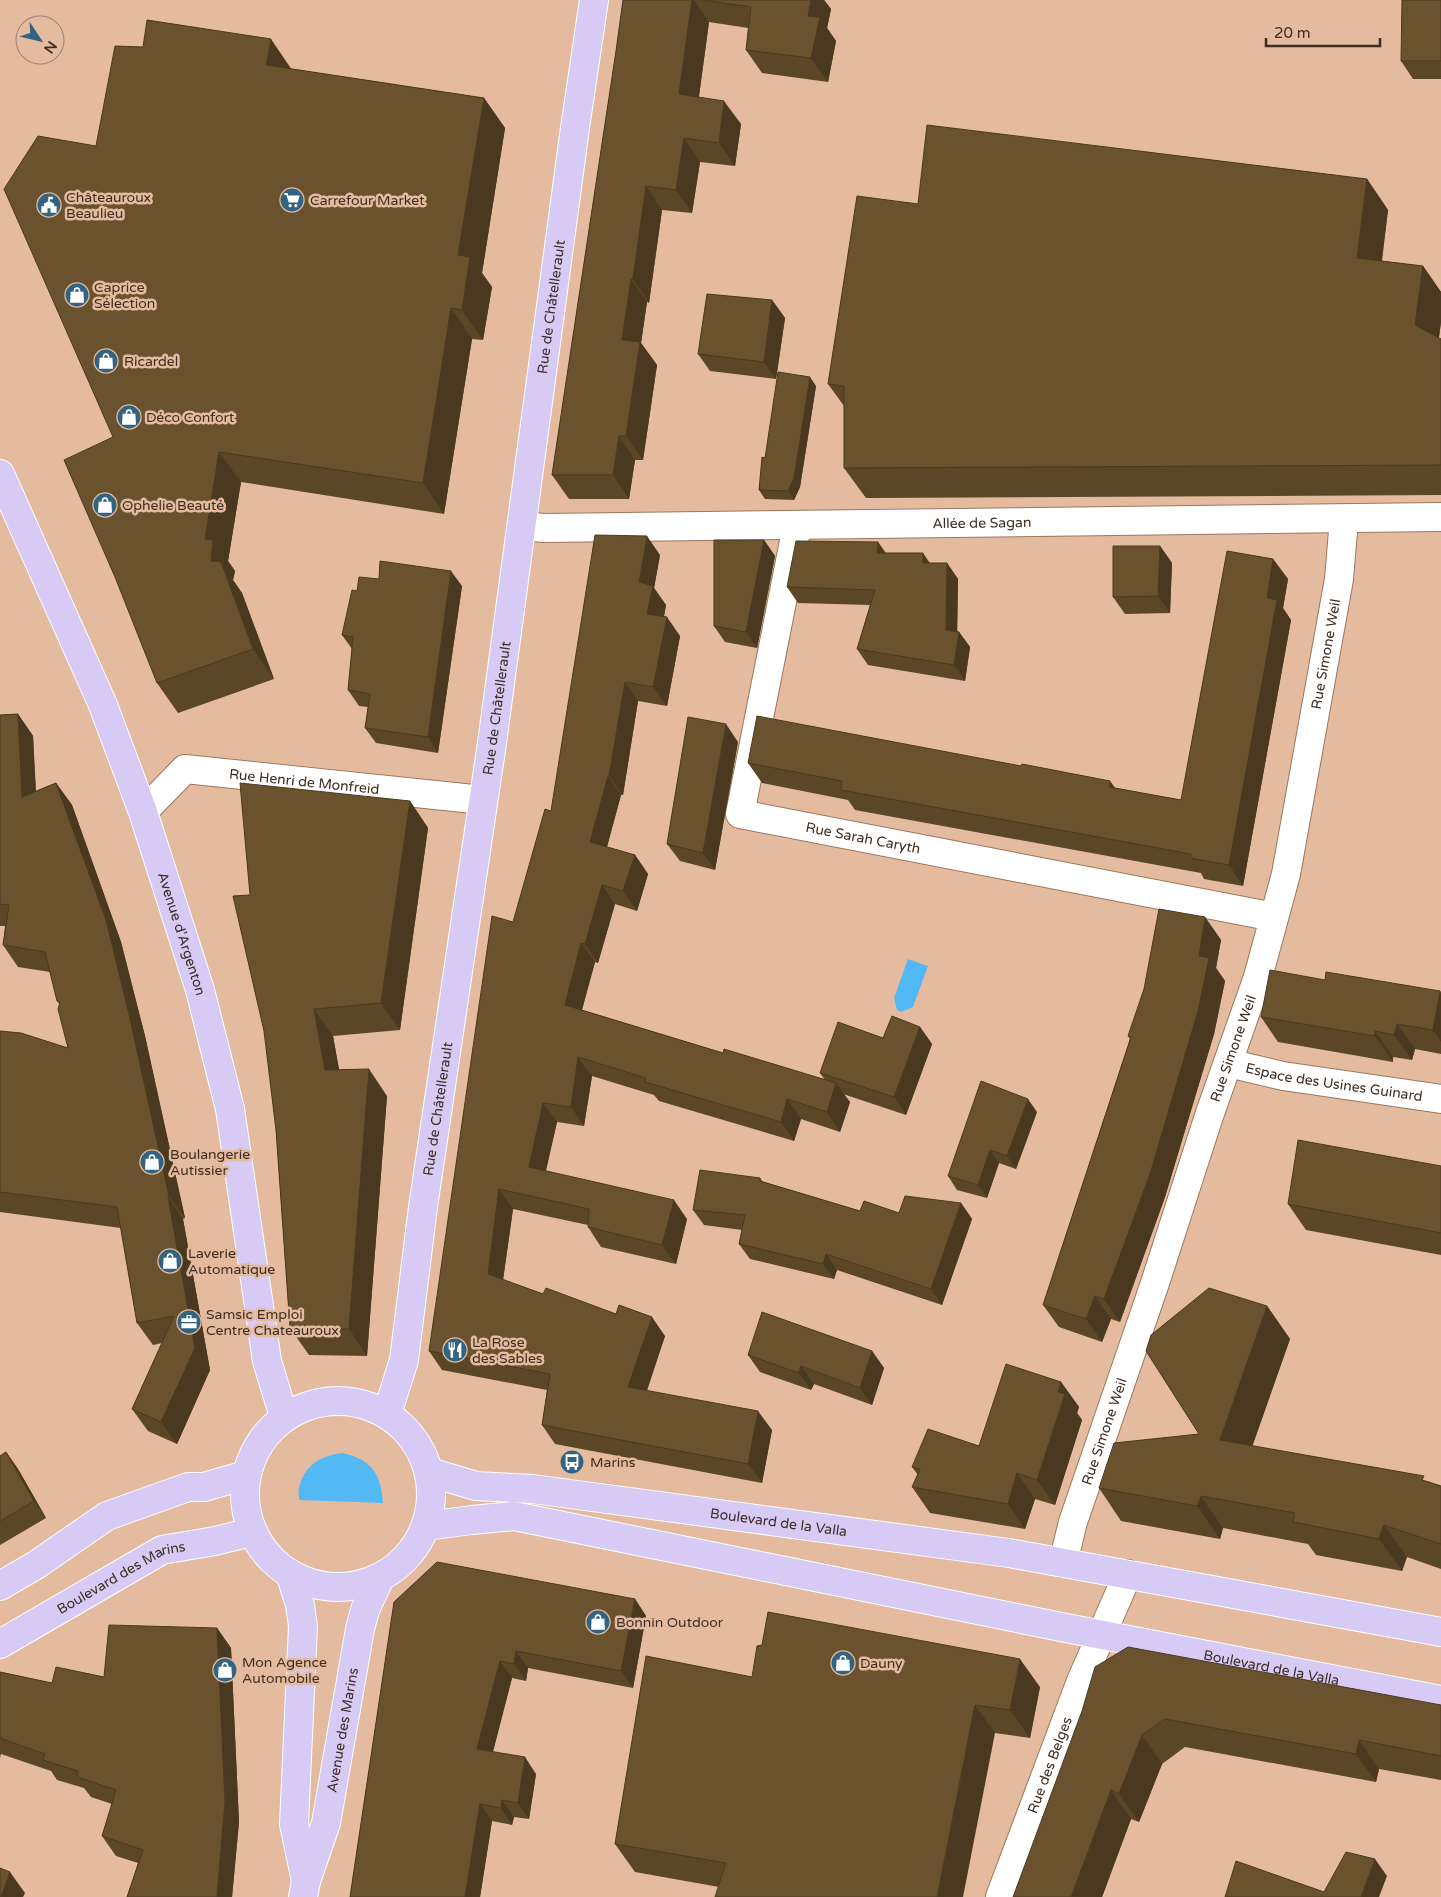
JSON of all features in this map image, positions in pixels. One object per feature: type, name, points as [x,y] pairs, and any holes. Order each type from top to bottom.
[{"type":"main road","name":"Rue de Châtellerault","points":[[387,1414],[404,1360],[424,1197],[522,526],[594,0]]},
{"type":"main road","name":"Avenue d'Argenton","points":[[0,474],[103,705],[144,812],[200,990],[230,1109],[267,1361],[284,1417]]},
{"type":"main road","points":[[335,1400],[362,1403],[387,1414],[408,1432],[423,1455],[429,1472],[430,1504],[426,1526],[415,1547],[399,1565],[380,1578],[350,1587],[320,1586],[291,1576],[268,1557],[252,1532],[244,1504],[246,1475],[254,1452],[266,1433],[284,1417],[308,1405],[335,1400]]},
{"type":"main road","name":"Boulevard de la Valla","points":[[429,1472],[476,1486],[533,1489],[1009,1553],[1441,1632]]},
{"type":"main road","points":[[0,1586],[36,1565],[107,1516],[188,1487],[204,1487],[246,1475]]},
{"type":"main road","name":"Boulevard de la Valla","points":[[426,1526],[514,1516],[1441,1700]]},
{"type":"main road","name":"Boulevard des Marins","points":[[0,1644],[162,1550],[215,1541],[252,1532]]},
{"type":"main road","name":"Avenue des Marins","points":[[291,1576],[300,1604],[303,1626],[294,1824],[304,1889]]},
{"type":"main road","name":"Avenue des Marins","points":[[304,1889],[326,1823],[360,1629],[365,1610],[380,1578]]},
{"type":"street","name":"Allée de Sagan","points":[[522,526],[544,528],[797,526],[1441,517]]},
{"type":"street","name":"Rue Simone Weil","points":[[1064,1563],[1073,1522],[1156,1283],[1258,977],[1286,874],[1339,579],[1344,519]]},
{"type":"street","name":"Rue Sarah Caryth","points":[[797,526],[740,814],[1274,917]]},
{"type":"street","name":"Rue Henri de Monfreid","points":[[144,812],[185,768],[483,800]]},
{"type":"street","name":"Espace des Usines Guinard","points":[[1228,1063],[1283,1076],[1441,1099]]},
{"type":"street","points":[[1102,1634],[1128,1574]]},
{"type":"street","name":"Rue des Belges","points":[[1000,1897],[1081,1681],[1102,1634]]},
{"type":"water","points":[[908,959],[928,966],[913,1007],[901,1012],[897,1010],[894,998]]},
{"type":"water","points":[[342,1453],[360,1459],[373,1469],[380,1483],[383,1503],[300,1500],[298,1493],[301,1481],[308,1469],[323,1458]]},
{"type":"building","points":[[623,0],[692,0],[679,94],[724,101],[719,143],[684,138],[676,190],[646,186],[622,340],[640,342],[626,436],[619,436],[613,475],[552,475],[616,51]]},
{"type":"building","points":[[703,0],[811,0],[808,16],[820,17],[811,58],[746,50],[751,7]]},
{"type":"building","points":[[1402,0],[1441,0],[1441,61],[1401,61]]},
{"type":"building","points":[[147,20],[271,39],[266,65],[484,98],[458,255],[470,257],[462,310],[451,308],[423,483],[219,452],[205,539],[213,540],[211,561],[221,562],[253,649],[157,683],[115,577],[64,460],[113,437],[4,189],[38,136],[96,146],[115,46],[143,47]]},
{"type":"building","points":[[927,125],[1367,179],[1357,258],[1423,266],[1415,325],[1441,339],[1441,465],[844,468],[844,386],[828,384],[857,196],[918,204]]},
{"type":"building","points":[[707,294],[772,300],[764,362],[698,354]]},
{"type":"building","points":[[778,372],[810,377],[794,478],[788,491],[759,490],[762,457],[765,458]]},
{"type":"building","points":[[595,535],[647,536],[639,582],[653,586],[647,614],[667,617],[653,687],[625,682],[609,776],[590,842],[635,855],[623,891],[602,885],[585,944],[581,943],[565,1005],[723,1053],[724,1049],[836,1083],[827,1112],[787,1099],[781,1122],[645,1082],[646,1078],[578,1057],[571,1107],[543,1103],[529,1167],[674,1200],[662,1245],[588,1227],[589,1209],[499,1189],[488,1274],[543,1294],[546,1288],[616,1314],[619,1305],[652,1317],[628,1387],[758,1411],[748,1464],[542,1425],[550,1374],[429,1351],[492,916],[513,922],[545,809],[551,811]]},
{"type":"building","points":[[714,540],[764,540],[746,632],[714,626]]},
{"type":"building","points":[[796,541],[878,542],[877,553],[923,553],[923,563],[947,563],[946,630],[959,632],[954,665],[857,649],[875,590],[787,587]]},
{"type":"building","points":[[1113,546],[1160,546],[1158,596],[1113,597]]},
{"type":"building","points":[[1227,551],[1273,559],[1267,598],[1277,600],[1229,865],[1190,858],[1191,854],[841,790],[842,781],[748,763],[757,716],[1110,781],[1109,787],[1181,800]]},
{"type":"building","points":[[380,561],[451,571],[428,737],[365,728],[370,694],[348,690],[353,637],[342,635],[352,590],[357,591],[359,577],[379,579]]},
{"type":"building","points":[[18,714],[22,797],[56,783],[106,920],[129,1014],[169,1196],[195,1348],[161,1422],[132,1409],[174,1316],[137,1323],[117,1207],[0,1192],[0,1031],[21,1033],[68,1048],[58,1009],[60,1002],[57,1001],[45,952],[3,945],[9,905],[0,904],[0,715]]},
{"type":"building","points":[[688,717],[726,724],[703,853],[667,844]]},
{"type":"building","points":[[240,783],[410,801],[381,1003],[314,1009],[325,1070],[369,1069],[349,1329],[290,1328],[276,1130],[264,1031],[233,896],[250,895]]},
{"type":"building","points":[[1159,909],[1205,917],[1199,956],[1209,958],[1198,1011],[1150,1174],[1104,1299],[1095,1296],[1086,1319],[1043,1305],[1131,1037],[1128,1036],[1144,989]]},
{"type":"building","points":[[1270,970],[1325,980],[1326,972],[1440,991],[1433,1030],[1397,1024],[1394,1035],[1375,1031],[1375,1036],[1261,1017]]},
{"type":"building","points":[[892,1016],[920,1027],[894,1097],[820,1073],[838,1022],[883,1038]]},
{"type":"building","points":[[981,1081],[1028,1099],[1007,1156],[990,1150],[978,1185],[948,1176]]},
{"type":"building","points":[[1298,1140],[1441,1166],[1441,1233],[1288,1204]]},
{"type":"building","points":[[700,1170],[760,1178],[760,1181],[860,1211],[864,1201],[899,1213],[905,1196],[961,1203],[931,1289],[826,1254],[823,1264],[739,1244],[745,1215],[693,1210]]},
{"type":"building","points":[[1209,1288],[1267,1306],[1220,1440],[1424,1476],[1422,1480],[1441,1486],[1441,1544],[1384,1525],[1379,1539],[1293,1522],[1295,1513],[1201,1496],[1197,1506],[1099,1488],[1114,1443],[1199,1434],[1146,1351],[1151,1335]]},
{"type":"building","points":[[762,1312],[872,1351],[860,1388],[801,1366],[799,1373],[748,1355]]},
{"type":"building","points":[[1006,1364],[1061,1382],[1058,1392],[1065,1394],[1037,1480],[1017,1473],[1008,1504],[912,1487],[920,1469],[912,1467],[928,1429],[979,1446]]},
{"type":"building","points":[[6,1452],[34,1501],[0,1521],[0,1456]]},
{"type":"building","points":[[437,1562],[635,1599],[621,1671],[516,1651],[514,1664],[500,1661],[477,1749],[525,1757],[518,1803],[502,1800],[501,1808],[480,1804],[465,1897],[350,1897],[394,1602]]},
{"type":"building","points":[[768,1612],[1020,1659],[1010,1710],[975,1705],[937,1897],[715,1897],[726,1863],[615,1844],[646,1656],[752,1677],[757,1646],[762,1645]]},
{"type":"building","points":[[109,1625],[217,1628],[225,1802],[217,1897],[127,1897],[143,1850],[102,1836],[116,1790],[77,1777],[78,1771],[43,1760],[45,1754],[0,1738],[0,1672],[52,1683],[56,1667],[104,1677]]},
{"type":"building","points":[[1128,1647],[1441,1705],[1441,1756],[1359,1740],[1356,1754],[1165,1719],[1142,1735],[1119,1794],[1111,1790],[1071,1897],[1013,1897],[1082,1711],[1095,1667]]},
{"type":"building","points":[[1346,1852],[1375,1859],[1361,1897],[1225,1897],[1236,1861],[1324,1892]]},
{"type":"building","points":[[0,1868],[10,1872],[1,1897],[0,1897]]},
{"type":"place","name":"Carrefour Market","points":[[292,200]]},
{"type":"place","name":"Châteauroux Beaulieu","points":[[49,205]]},
{"type":"place","name":"Caprice Sélection","points":[[77,295]]},
{"type":"place","name":"Ricardel","points":[[106,361]]},
{"type":"place","name":"Déco Confort","points":[[129,417]]},
{"type":"place","name":"Ophelie Beauté","points":[[105,505]]},
{"type":"place","name":"Boulangerie Autissier","points":[[152,1162]]},
{"type":"place","name":"Laverie Automatique","points":[[170,1261]]},
{"type":"place","name":"Samsic Emploi Centre Chateauroux","points":[[189,1322]]},
{"type":"place","name":"La Rose des Sables","points":[[455,1350]]},
{"type":"place","name":"Marins","points":[[572,1462]]},
{"type":"place","name":"Bonnin Outdoor","points":[[598,1622]]},
{"type":"place","name":"Dauny","points":[[843,1663]]},
{"type":"place","name":"Mon Agence Automobile","points":[[225,1670]]}]
